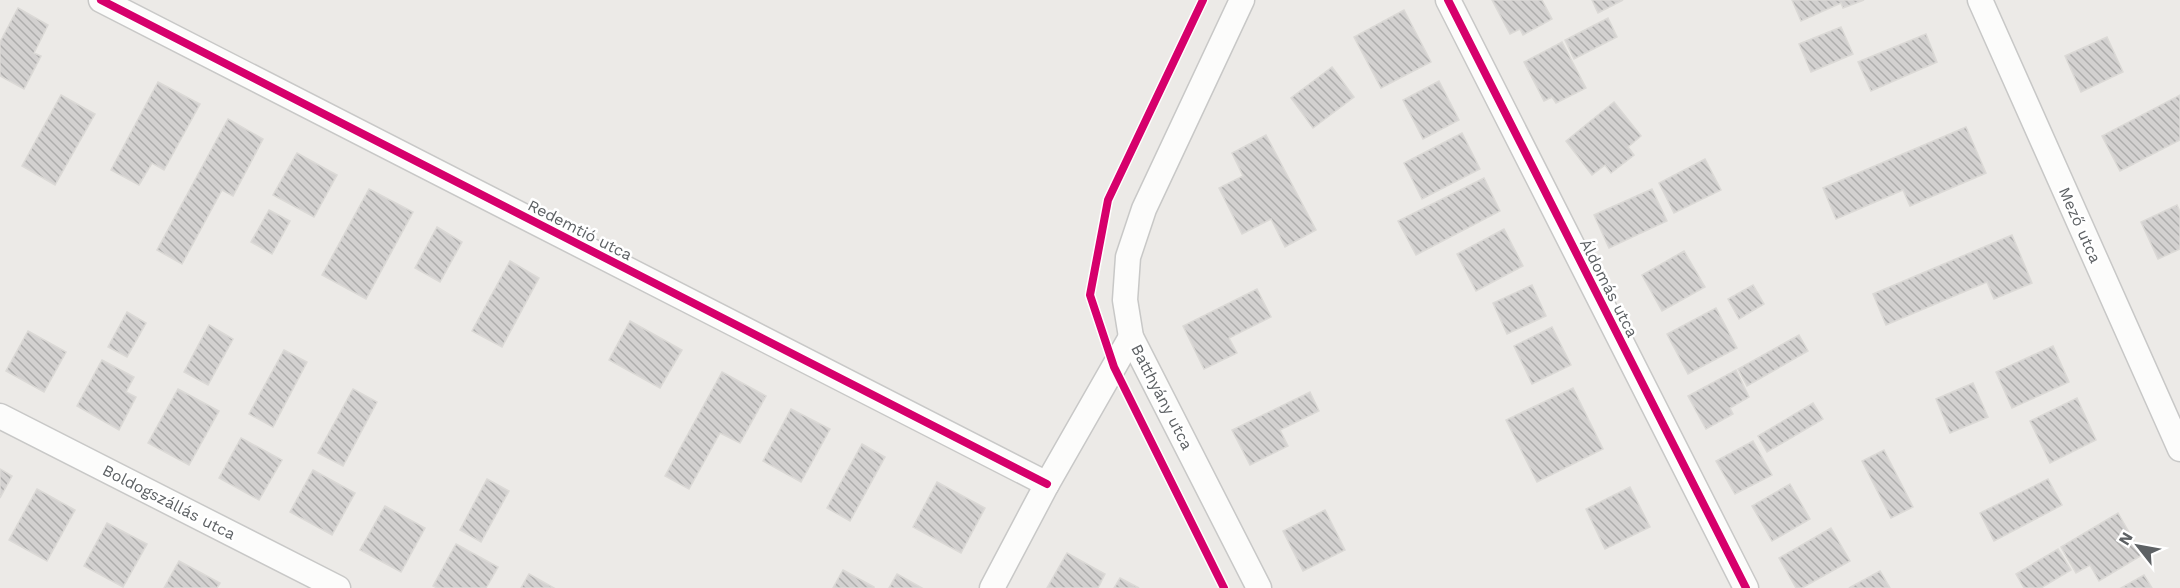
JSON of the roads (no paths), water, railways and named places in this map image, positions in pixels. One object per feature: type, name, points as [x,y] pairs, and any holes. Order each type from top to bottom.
[{"type":"street","name":"Redemtió utca","points":[[101,0],[1047,484]]},
{"type":"street","name":"Batthyány utca","points":[[1242,0],[1144,209],[1128,257],[1125,300],[1131,337],[1259,588]]},
{"type":"street","name":"Áldomás utca","points":[[1448,0],[1746,588]]},
{"type":"street","name":"Mező utca","points":[[1980,0],[2180,449]]},
{"type":"street","points":[[992,588],[1047,484],[1131,337]]},
{"type":"street","name":"Boldogszállás utca","points":[[0,416],[339,588]]}]
